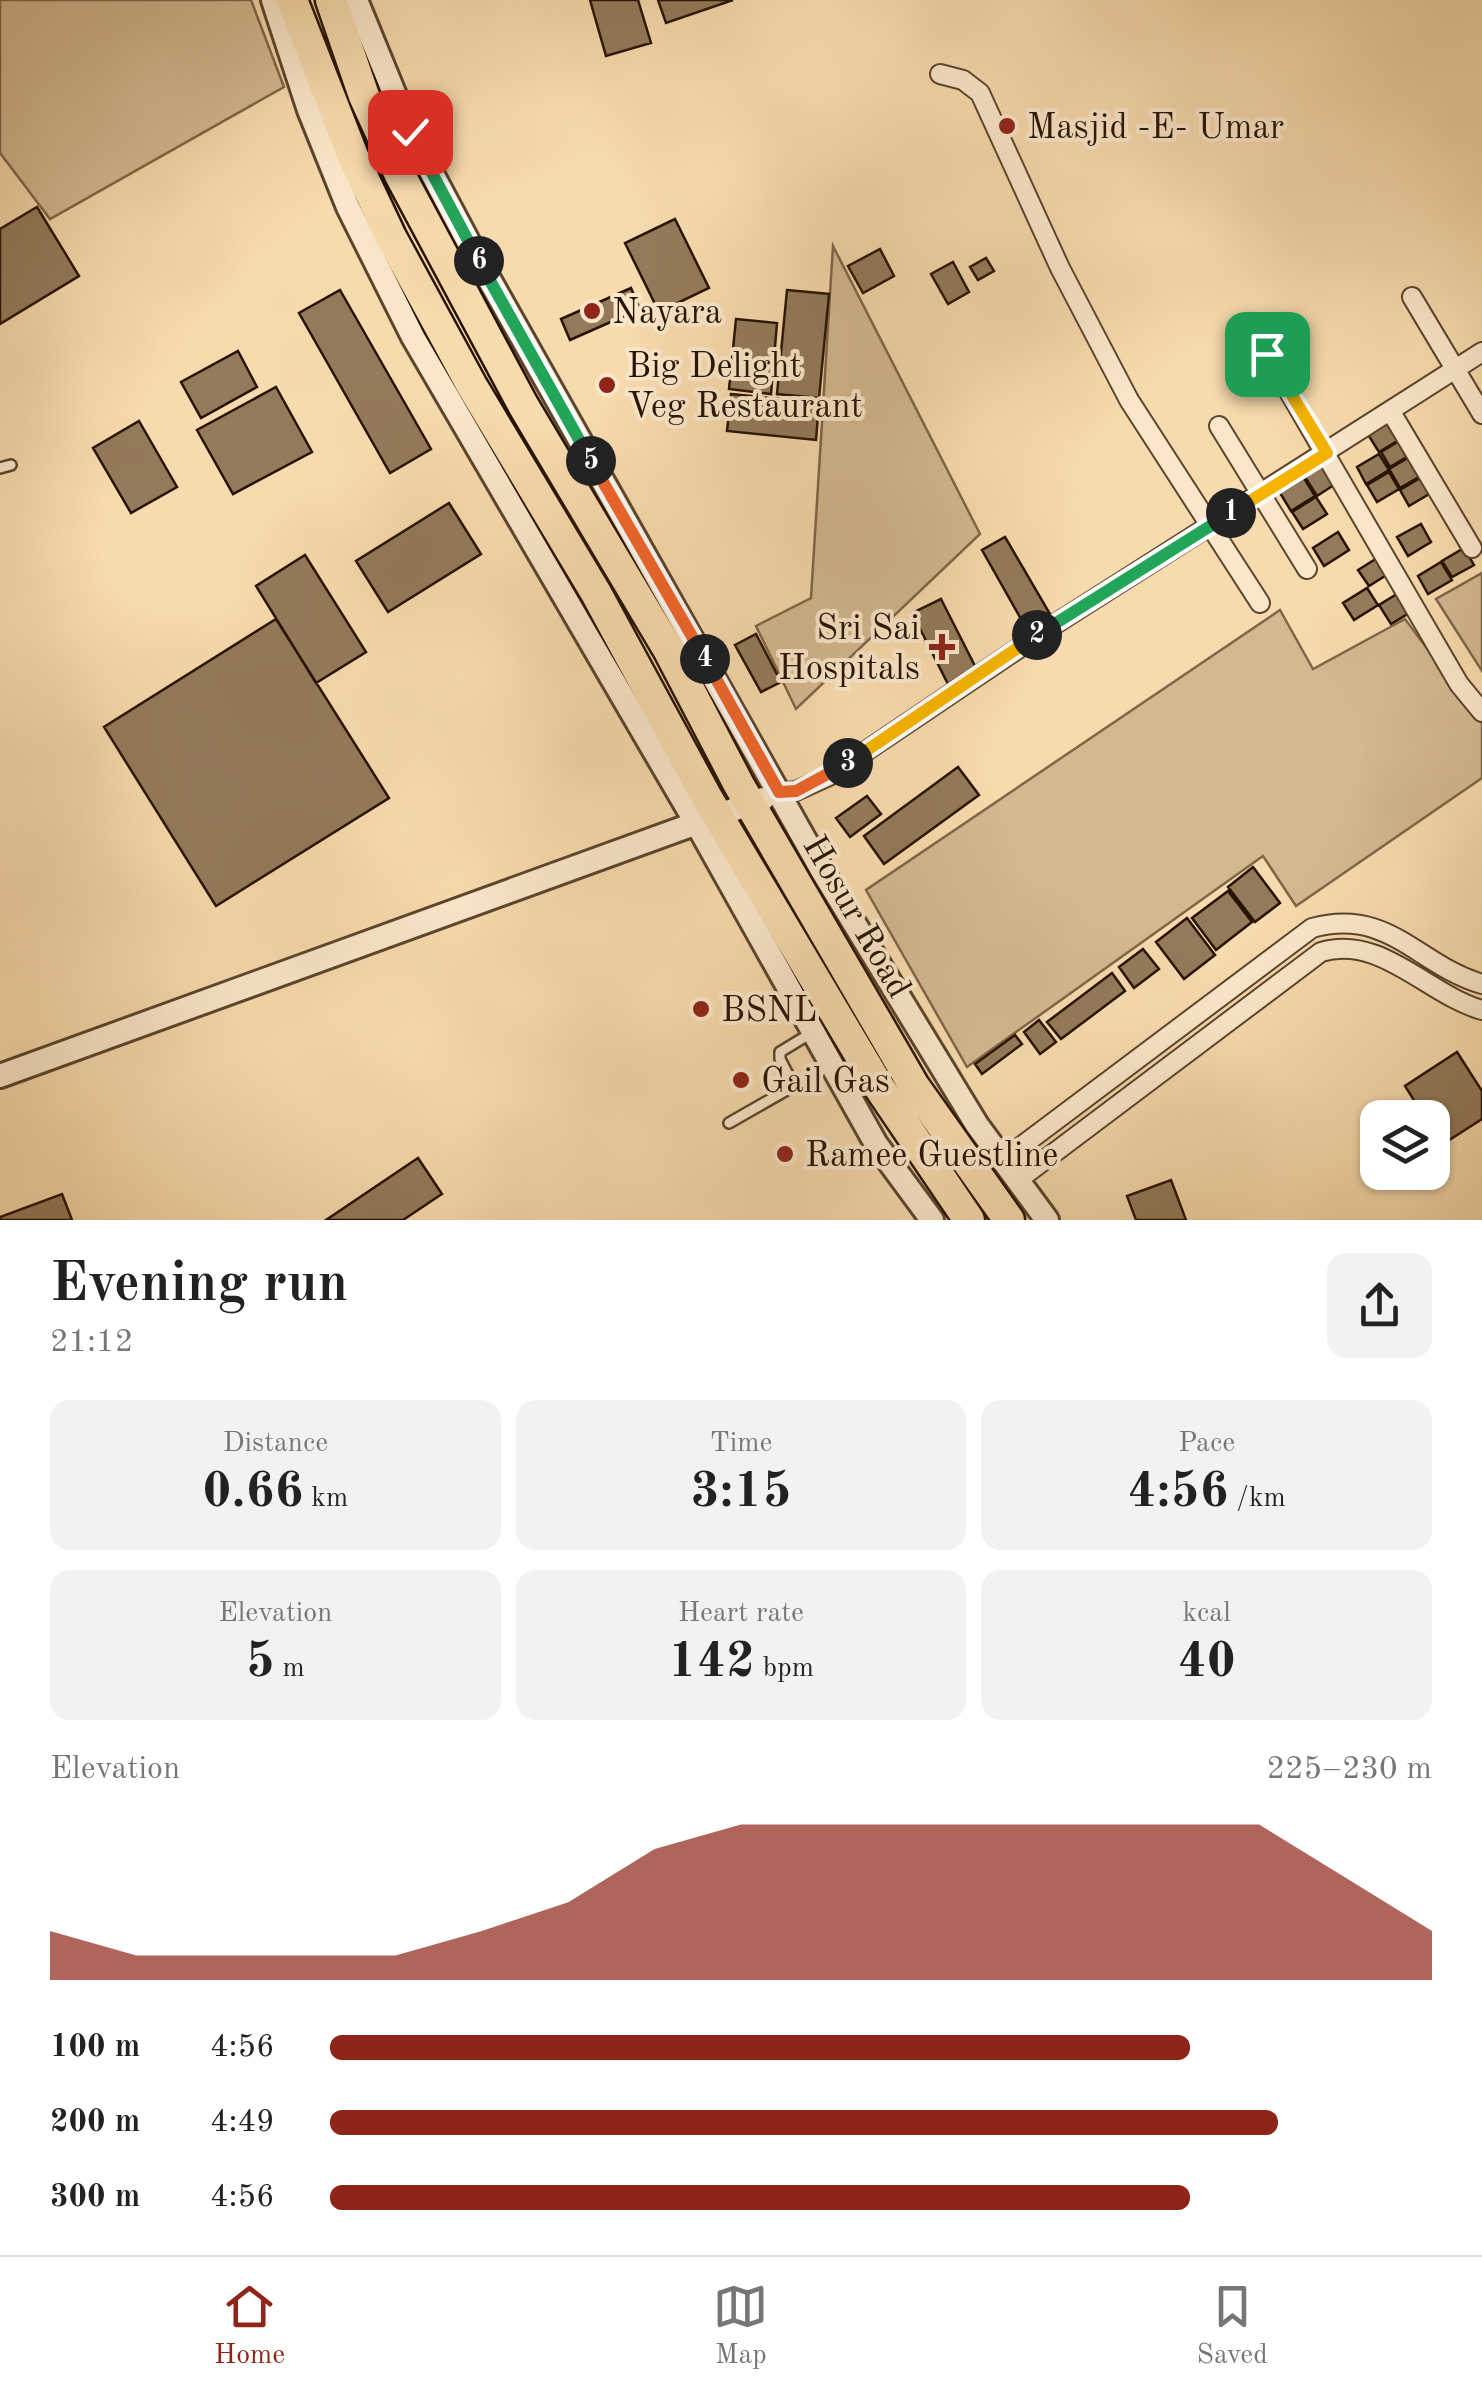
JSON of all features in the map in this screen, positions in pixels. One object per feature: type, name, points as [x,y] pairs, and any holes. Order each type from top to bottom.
[{"type":"highway","name":"Hosur Road","points":[[292,0],[353,156],[391,237],[472,386],[596,593],[709,822],[878,1087],[969,1220]]},
{"type":"highway","name":"Hosur Road","points":[[330,0],[364,96],[448,269],[523,405],[668,649],[750,804],[914,1086],[1009,1220]]},
{"type":"street","points":[[273,0],[309,110],[348,207],[413,337],[709,822],[813,1032],[876,1144],[932,1220]]},
{"type":"street","points":[[356,0],[410,132],[471,248],[775,785],[948,1076],[1047,1220]]},
{"type":"street","points":[[940,74],[963,80],[980,93],[1060,268],[1129,400],[1260,603]]},
{"type":"street","points":[[1412,298],[1482,414]]},
{"type":"street","points":[[775,785],[796,791],[829,776],[1049,628],[1482,352]]},
{"type":"street","points":[[1267,354],[1459,684],[1482,712]]},
{"type":"street","points":[[1392,412],[1472,548]]},
{"type":"street","points":[[1219,426],[1307,569]]},
{"type":"street","points":[[0,1076],[709,822],[750,804],[775,785]]},
{"type":"street","points":[[1003,1160],[1312,928],[1340,922],[1381,928],[1482,984]]},
{"type":"street","points":[[1018,1180],[1321,952],[1342,948],[1371,952],[1452,1000],[1482,1010]]},
{"type":"lane","points":[[0,468],[12,465]]},
{"type":"lane","points":[[794,1086],[779,1056],[813,1032]]},
{"type":"lane","points":[[729,1123],[831,1065]]},
{"type":"shaded area","points":[[0,0],[251,0],[284,87],[50,219],[0,153]]},
{"type":"shaded area","points":[[833,246],[980,534],[796,709],[756,626],[811,598]]},
{"type":"shaded area","points":[[1482,573],[1482,671],[1436,599]]},
{"type":"shaded area","points":[[1280,610],[1313,669],[1405,619],[1482,722],[1482,778],[1296,906],[1263,856],[967,1067],[866,890]]},
{"type":"building","points":[[590,0],[638,0],[651,43],[606,56]]},
{"type":"building","points":[[658,0],[733,0],[666,23]]},
{"type":"building","points":[[37,207],[79,276],[0,324],[0,229]]},
{"type":"building","points":[[675,219],[709,288],[659,312],[625,243]]},
{"type":"building","points":[[880,249],[894,276],[863,293],[848,266]]},
{"type":"building","points":[[986,258],[994,271],[978,280],[970,267]]},
{"type":"building","points":[[953,262],[969,292],[948,304],[931,274]]},
{"type":"building","points":[[631,288],[640,309],[570,340],[561,319]]},
{"type":"building","points":[[340,290],[431,449],[390,473],[299,313]]},
{"type":"building","points":[[787,290],[829,294],[819,398],[777,394]]},
{"type":"building","points":[[736,319],[777,323],[771,394],[729,389]]},
{"type":"building","points":[[238,351],[257,387],[201,418],[181,382]]},
{"type":"building","points":[[276,387],[312,452],[233,494],[197,430]]},
{"type":"building","points":[[731,394],[819,403],[816,440],[727,431]]},
{"type":"building","points":[[1392,418],[1404,437],[1379,452],[1367,433]]},
{"type":"building","points":[[139,421],[177,487],[131,513],[93,448]]},
{"type":"building","points":[[1401,440],[1410,455],[1390,467],[1381,452]]},
{"type":"building","points":[[1379,454],[1389,470],[1366,484],[1357,467]]},
{"type":"building","points":[[1413,455],[1424,474],[1400,488],[1389,469]]},
{"type":"building","points":[[1328,462],[1340,481],[1317,496],[1305,477]]},
{"type":"building","points":[[1389,472],[1399,489],[1377,502],[1367,485]]},
{"type":"building","points":[[1425,475],[1434,491],[1409,506],[1400,490]]},
{"type":"building","points":[[1304,478],[1315,496],[1291,511],[1280,493]]},
{"type":"building","points":[[1316,497],[1327,514],[1303,529],[1292,512]]},
{"type":"building","points":[[449,503],[481,554],[388,612],[356,561]]},
{"type":"building","points":[[1421,524],[1431,542],[1408,556],[1397,537]]},
{"type":"building","points":[[1338,532],[1349,550],[1324,566],[1313,548]]},
{"type":"building","points":[[1005,537],[1050,614],[1026,628],[982,550]]},
{"type":"building","points":[[1464,548],[1474,565],[1452,577],[1442,561]]},
{"type":"building","points":[[305,555],[366,652],[316,683],[256,586]]},
{"type":"building","points":[[1382,555],[1393,571],[1369,586],[1358,570]]},
{"type":"building","points":[[1441,562],[1452,580],[1428,594],[1418,576]]},
{"type":"building","points":[[1367,588],[1378,605],[1354,620],[1343,603]]},
{"type":"building","points":[[1402,591],[1414,610],[1391,624],[1379,605]]},
{"type":"building","points":[[941,599],[978,672],[949,686],[912,613]]},
{"type":"building","points":[[276,619],[389,798],[216,906],[104,727]]},
{"type":"building","points":[[756,634],[781,682],[761,692],[735,645]]},
{"type":"building","points":[[958,767],[979,795],[884,864],[864,836]]},
{"type":"building","points":[[867,796],[881,814],[850,837],[836,818]]},
{"type":"building","points":[[1253,867],[1280,903],[1255,922],[1228,887]]},
{"type":"building","points":[[1228,891],[1252,922],[1216,950],[1192,918]]},
{"type":"building","points":[[1187,918],[1215,955],[1184,979],[1156,942]]},
{"type":"building","points":[[1143,949],[1159,969],[1134,988],[1119,967]]},
{"type":"building","points":[[1112,973],[1125,991],[1061,1039],[1047,1022]]},
{"type":"building","points":[[1039,1020],[1056,1042],[1040,1054],[1024,1032]]},
{"type":"building","points":[[1015,1035],[1022,1044],[982,1074],[975,1064]]},
{"type":"building","points":[[1457,1052],[1482,1091],[1482,1119],[1450,1140],[1450,1100],[1414,1100],[1405,1086]]},
{"type":"building","points":[[418,1158],[442,1194],[403,1220],[326,1220]]},
{"type":"building","points":[[1171,1180],[1186,1220],[1136,1220],[1127,1196]]},
{"type":"building","points":[[62,1194],[72,1220],[0,1220],[0,1217]]},
{"type":"place","name":"Masjid -E- Umar","points":[[1007,126]]},
{"type":"place","name":"Nayara","points":[[592,311]]},
{"type":"place","name":"Big Delight Veg Restaurant","points":[[607,385]]},
{"type":"place","name":"Sri Sai Hospitals","points":[[942,647]]},
{"type":"place","name":"BSNL","points":[[701,1009]]},
{"type":"place","name":"Gail Gas","points":[[741,1080]]},
{"type":"place","name":"Ramee Guestline","points":[[785,1154]]},
{"type":"route","points":[[410,132],[471,248],[779,792],[796,791],[829,776],[1049,628],[1327,453],[1267,354]]}]
